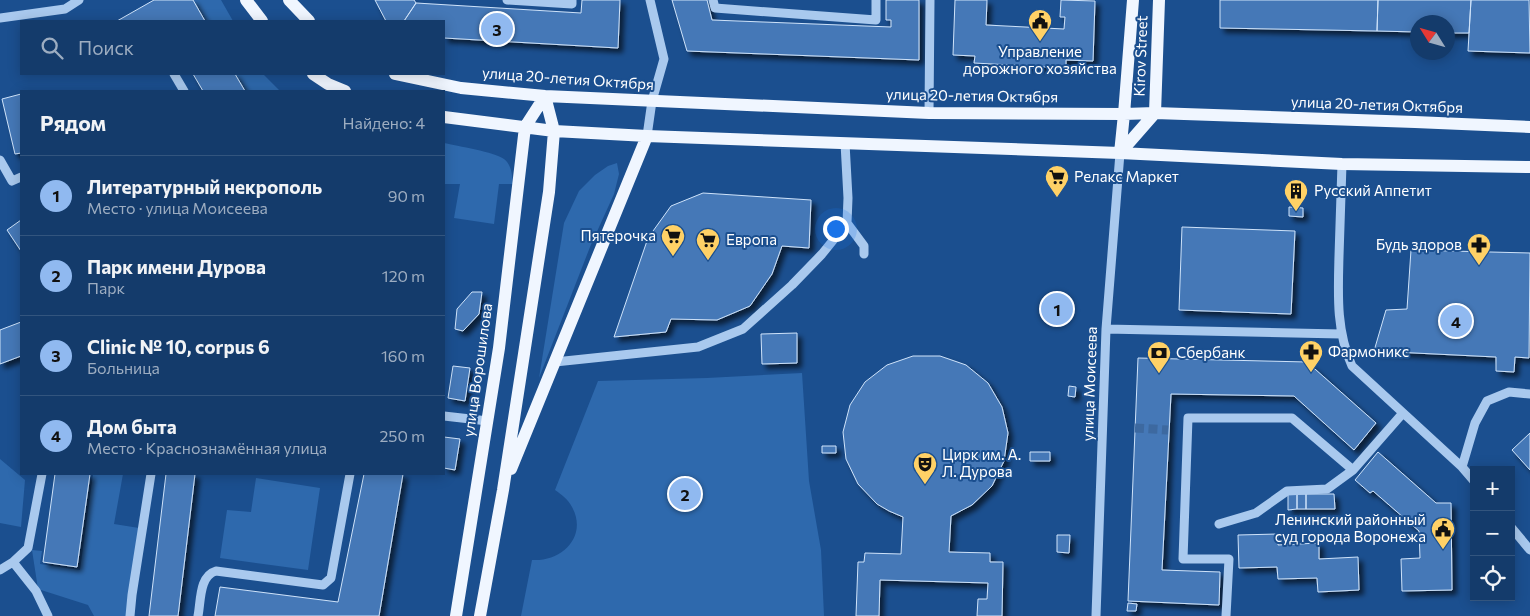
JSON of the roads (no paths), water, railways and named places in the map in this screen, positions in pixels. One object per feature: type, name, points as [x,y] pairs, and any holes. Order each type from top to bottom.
[{"type":"main road","points":[[246,0],[261,20]]},
{"type":"main road","points":[[290,0],[308,20]]},
{"type":"main road","name":"Kirov Street","points":[[1120,153],[1132,0]]},
{"type":"main road","name":"Kirov Street","points":[[1155,113],[1159,0]]},
{"type":"main road","points":[[314,75],[328,84],[343,90]]},
{"type":"main road","name":"улица 20-летия Октября","points":[[399,75],[461,88],[545,96],[652,101],[929,113],[1155,113],[1530,127]]},
{"type":"main road","points":[[525,127],[545,96]]},
{"type":"main road","points":[[480,616],[549,192],[554,131],[545,96]]},
{"type":"main road","points":[[1120,153],[1155,113]]},
{"type":"main road","points":[[445,117],[554,131],[647,136],[1120,153],[1342,164],[1530,167]]},
{"type":"main road","name":"улица Ворошилова","points":[[456,616],[499,348],[525,127]]},
{"type":"main road","points":[[502,490],[647,136]]},
{"type":"street","points":[[0,18],[65,9],[78,0]]},
{"type":"street","points":[[506,0],[572,4],[572,0]]},
{"type":"street","points":[[647,136],[652,101],[664,59],[650,0]]},
{"type":"street","points":[[713,0],[715,8],[876,20],[876,0]]},
{"type":"street","points":[[929,113],[930,0]]},
{"type":"street","points":[[175,75],[183,90]]},
{"type":"street","points":[[555,362],[698,347],[744,329],[792,285],[822,254],[847,223],[848,198],[845,143]]},
{"type":"street","name":"улица Моисеева","points":[[1096,616],[1106,329],[1120,153]]},
{"type":"street","points":[[0,160],[12,182],[20,178]]},
{"type":"street","points":[[1342,164],[1338,290],[1341,334],[1345,350],[1352,366],[1470,476]]},
{"type":"street","points":[[847,223],[864,246],[864,254]]},
{"type":"street","points":[[1106,329],[1341,334]]},
{"type":"street","points":[[1462,467],[1475,423],[1487,401],[1509,392],[1530,394]]},
{"type":"street","points":[[1219,524],[1256,513],[1287,491],[1327,489],[1353,470],[1403,413]]},
{"type":"street","points":[[445,416],[488,421]]},
{"type":"street","points":[[1226,616],[1229,560],[1183,559],[1188,418],[1292,418],[1353,470]]},
{"type":"street","points":[[0,570],[14,562],[28,548],[42,475]]},
{"type":"street","points":[[130,616],[151,475]]},
{"type":"street","points":[[198,616],[204,581],[210,572],[216,570],[323,585],[331,578],[350,475]]},
{"type":"street","points":[[1515,532],[1530,550]]},
{"type":"street","points":[[14,562],[36,591],[48,616]]},
{"type":"tunnel","points":[[1135,428],[1168,430]]},
{"type":"place","name":"Clinic № 10, corpus 6","points":[[497,29]]},
{"type":"place","name":"Управление дорожного хозяйства","points":[[1040,42]]},
{"type":"place","name":"Релакс Маркет","points":[[1057,198]]},
{"type":"place","name":"Русский Аппетит","points":[[1296,212]]},
{"type":"place","name":"Пятерочка","points":[[673,257]]},
{"type":"place","name":"Европа","points":[[708,261]]},
{"type":"place","name":"Будь здоров","points":[[1479,266]]},
{"type":"place","name":"Литературный некрополь","points":[[1057,309]]},
{"type":"place","name":"Дом быта","points":[[1456,321]]},
{"type":"place","name":"Фармоникс","points":[[1311,373]]},
{"type":"place","name":"Сбербанк","points":[[1159,374]]},
{"type":"place","name":"Цирк им. А. Л. Дурова","points":[[925,485]]},
{"type":"place","name":"Парк имени Дурова","points":[[685,494]]},
{"type":"place","name":"Ленинский районный суд города Воронежа","points":[[1443,550]]}]
